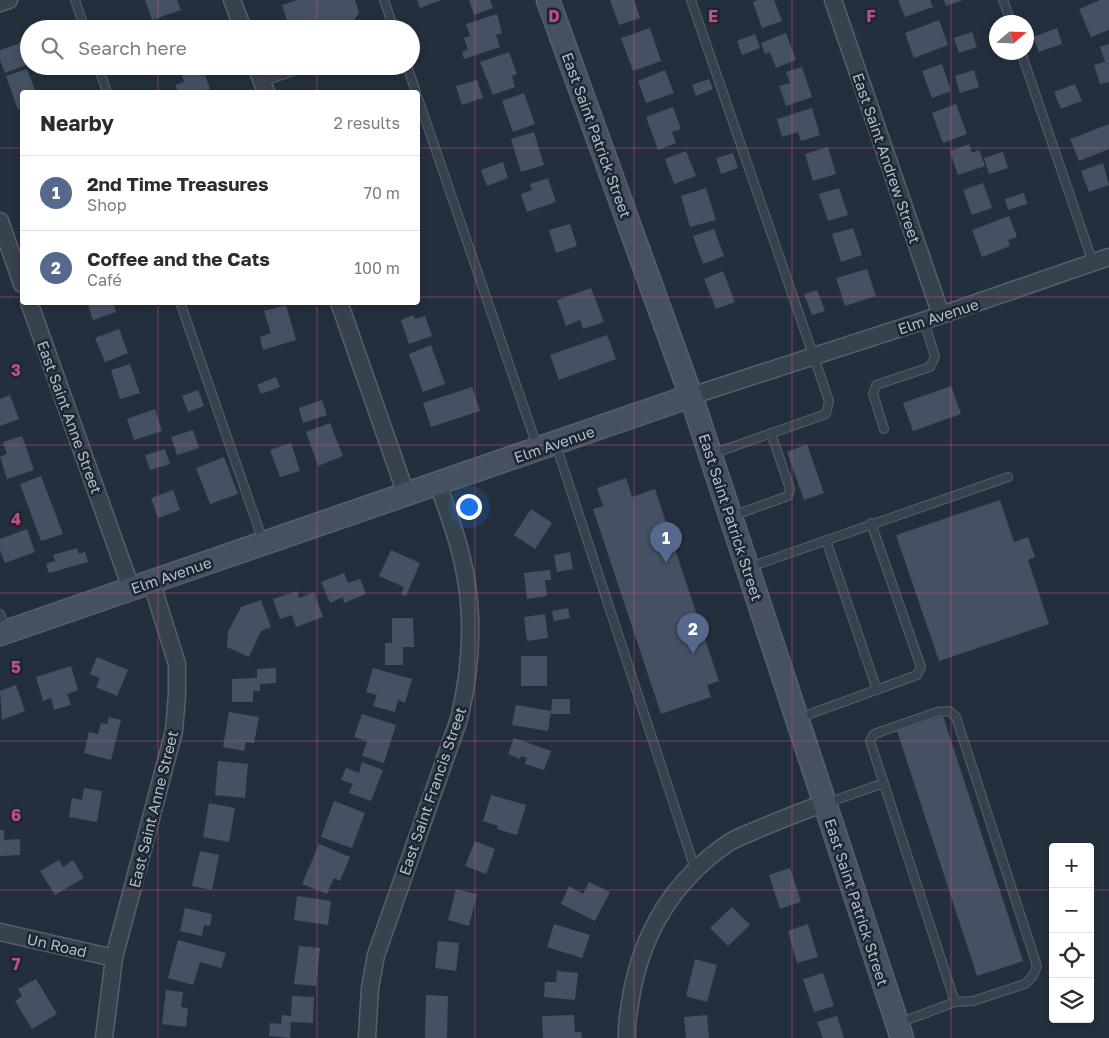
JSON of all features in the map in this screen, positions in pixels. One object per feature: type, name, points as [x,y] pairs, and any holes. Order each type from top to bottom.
[{"type":"main road","name":"East Saint Patrick Street","points":[[548,0],[692,396],[900,1031]]},
{"type":"main road","name":"Elm Avenue","points":[[2,626],[141,585],[692,396]]},
{"type":"street","points":[[0,3],[9,0]]},
{"type":"street","points":[[232,0],[240,20]]},
{"type":"street","name":"East Saint Andrew Street","points":[[833,0],[941,315]]},
{"type":"street","points":[[259,75],[264,87]]},
{"type":"street","points":[[0,221],[20,278]]},
{"type":"street","name":"Elm Avenue","points":[[692,396],[924,321],[1109,257]]},
{"type":"street","name":"East Saint Anne Street","points":[[30,305],[141,585],[177,664],[178,695],[174,731],[114,958],[104,1038]]},
{"type":"street","points":[[340,305],[406,494]]},
{"type":"street","name":"East Saint Francis Street","points":[[367,1038],[370,988],[376,955],[459,719],[466,690],[470,619],[466,579],[438,484]]},
{"type":"street","points":[[627,1038],[626,1026],[635,976],[648,935],[666,903],[695,869],[728,843],[787,816],[825,804]]},
{"type":"street","name":"Un Road","points":[[0,932],[114,958]]},
{"type":"lane","points":[[75,0],[82,20]]},
{"type":"lane","points":[[384,0],[391,20]]},
{"type":"lane","points":[[691,0],[829,401],[826,414],[710,454]]},
{"type":"lane","points":[[1003,0],[1008,15]]},
{"type":"lane","points":[[1024,60],[1093,263]]},
{"type":"lane","points":[[101,75],[106,90]]},
{"type":"lane","points":[[264,87],[289,75]]},
{"type":"lane","points":[[410,75],[414,90]]},
{"type":"lane","points":[[420,106],[547,446],[695,869]]},
{"type":"lane","points":[[181,305],[264,543]]},
{"type":"lane","points":[[884,430],[872,394],[876,385],[930,367],[935,357],[924,321]]},
{"type":"lane","points":[[731,516],[788,496],[790,489],[771,433]]},
{"type":"lane","points":[[748,568],[1008,477]]},
{"type":"lane","points":[[797,719],[916,674],[921,667],[871,524]]},
{"type":"lane","points":[[826,540],[877,690]]},
{"type":"lane","points":[[900,1031],[955,1002],[973,1001],[1025,984],[1033,976],[1037,966],[956,717],[949,711],[937,712],[874,734],[870,741],[955,1002]]},
{"type":"lane","points":[[825,804],[884,783]]},
{"type":"building","points":[[145,0],[177,0],[181,10],[152,20]]},
{"type":"building","points":[[297,0],[355,0],[359,13],[354,20],[287,20],[282,5]]},
{"type":"building","points":[[417,0],[441,0],[420,8]]},
{"type":"building","points":[[469,0],[490,0],[493,8],[474,15]]},
{"type":"building","points":[[610,0],[634,0],[640,18],[619,25]]},
{"type":"building","points":[[758,0],[774,0],[782,21],[762,28],[753,2]]},
{"type":"building","points":[[898,0],[930,0],[933,7],[905,17]]},
{"type":"building","points":[[944,0],[963,0],[946,6]]},
{"type":"building","points":[[1100,0],[1109,0],[1109,30],[1091,37],[1079,9]]},
{"type":"building","points":[[497,14],[502,33],[496,35],[500,47],[464,59],[462,52],[468,50],[464,38],[470,36],[466,24]]},
{"type":"building","points":[[939,20],[948,45],[914,58],[905,33]]},
{"type":"building","points":[[650,28],[661,61],[633,71],[621,38]]},
{"type":"building","points":[[1057,28],[1062,44],[1039,52],[1034,37]]},
{"type":"building","points":[[972,32],[977,47],[959,53],[954,38]]},
{"type":"building","points":[[786,33],[796,60],[776,68],[770,52],[765,54],[761,43]]},
{"type":"building","points":[[755,34],[760,48],[742,55],[737,41]]},
{"type":"building","points":[[20,43],[20,67],[5,73],[0,60],[0,50]]},
{"type":"building","points":[[1109,44],[1109,82],[1100,84],[1094,65],[1105,62],[1100,47]]},
{"type":"building","points":[[509,52],[517,74],[512,76],[515,87],[493,95],[480,62]]},
{"type":"building","points":[[942,64],[951,91],[932,98],[922,71]]},
{"type":"building","points":[[802,67],[812,97],[786,106],[779,86],[790,83],[786,72]]},
{"type":"building","points":[[665,70],[674,93],[646,103],[638,81]]},
{"type":"building","points":[[974,70],[979,87],[960,93],[955,76]]},
{"type":"building","points":[[20,71],[20,75],[29,75],[35,90],[20,90],[20,109],[18,110],[6,76]]},
{"type":"building","points":[[182,75],[205,75],[210,89],[177,90],[175,85],[184,82]]},
{"type":"building","points":[[709,79],[713,89],[696,96],[692,85]]},
{"type":"building","points":[[477,80],[483,98],[462,105],[456,86]]},
{"type":"building","points":[[1075,84],[1082,101],[1061,109],[1054,92]]},
{"type":"building","points":[[524,93],[535,124],[513,132],[502,101]]},
{"type":"building","points":[[956,104],[967,134],[943,143],[932,113]]},
{"type":"building","points":[[673,107],[681,129],[672,132],[676,143],[658,150],[646,117]]},
{"type":"building","points":[[812,108],[820,135],[801,141],[798,132],[782,137],[777,119]]},
{"type":"building","points":[[1109,124],[1109,149],[1079,161],[1070,139]]},
{"type":"building","points":[[534,132],[544,165],[521,172],[511,139]]},
{"type":"building","points":[[969,144],[972,153],[979,150],[985,166],[958,175],[950,151]]},
{"type":"building","points":[[828,147],[836,174],[813,181],[805,154]]},
{"type":"building","points":[[686,151],[696,176],[674,184],[665,159]]},
{"type":"building","points":[[1003,152],[1008,168],[989,174],[984,158]]},
{"type":"building","points":[[733,153],[738,168],[721,174],[716,158]]},
{"type":"building","points":[[503,162],[508,178],[487,186],[481,170]]},
{"type":"building","points":[[1103,163],[1109,185],[1089,192],[1081,171]]},
{"type":"building","points":[[548,178],[556,202],[527,212],[521,194],[532,190],[530,184]]},
{"type":"building","points":[[983,183],[992,208],[972,215],[963,190]]},
{"type":"building","points":[[706,188],[716,220],[690,227],[681,196]]},
{"type":"building","points":[[839,188],[848,215],[828,221],[819,194]]},
{"type":"building","points":[[1024,193],[1027,204],[1008,210],[1005,199]]},
{"type":"building","points":[[1009,216],[1017,237],[1008,240],[1010,246],[982,257],[972,230]]},
{"type":"building","points":[[570,224],[577,246],[556,253],[549,230]]},
{"type":"building","points":[[853,228],[862,255],[841,262],[832,234]]},
{"type":"building","points":[[714,229],[724,256],[703,264],[693,236]]},
{"type":"building","points":[[867,269],[876,296],[845,306],[836,278]]},
{"type":"building","points":[[723,271],[735,302],[716,309],[704,279]]},
{"type":"building","points":[[591,288],[604,322],[583,329],[580,320],[566,326],[557,300]]},
{"type":"building","points":[[817,290],[825,311],[812,315],[804,294]]},
{"type":"building","points":[[88,305],[114,305],[116,312],[93,320]]},
{"type":"building","points":[[286,305],[296,340],[263,350],[260,337],[271,333],[264,311]]},
{"type":"building","points":[[413,315],[415,319],[425,316],[432,336],[409,344],[401,320]]},
{"type":"building","points":[[119,329],[128,353],[105,362],[95,338]]},
{"type":"building","points":[[607,335],[616,359],[559,380],[550,355]]},
{"type":"building","points":[[431,345],[445,384],[423,392],[409,354]]},
{"type":"building","points":[[130,364],[140,393],[120,399],[111,370]]},
{"type":"building","points":[[276,377],[280,387],[261,394],[257,385]]},
{"type":"building","points":[[951,386],[961,414],[913,431],[903,403]]},
{"type":"building","points":[[472,387],[480,411],[431,427],[423,403]]},
{"type":"building","points":[[198,390],[204,406],[188,412],[182,396]]},
{"type":"building","points":[[10,395],[19,419],[0,426],[0,399]]},
{"type":"building","points":[[322,400],[327,415],[303,423],[299,408]]},
{"type":"building","points":[[155,409],[162,431],[134,440],[127,419]]},
{"type":"building","points":[[330,423],[343,456],[318,466],[306,432]]},
{"type":"building","points":[[193,430],[199,448],[177,455],[171,437]]},
{"type":"building","points":[[22,436],[34,470],[7,479],[0,457],[7,454],[3,442]]},
{"type":"building","points":[[291,443],[300,471],[280,477],[270,450]]},
{"type":"building","points":[[807,444],[824,493],[804,500],[787,452]]},
{"type":"building","points":[[165,449],[170,464],[150,470],[145,455]]},
{"type":"building","points":[[224,457],[238,494],[210,504],[196,468]]},
{"type":"building","points":[[41,476],[63,534],[41,541],[20,484]]},
{"type":"building","points":[[626,478],[632,497],[655,489],[719,681],[707,685],[711,697],[661,714],[593,509],[603,506],[597,488]]},
{"type":"building","points":[[173,490],[180,510],[158,518],[151,498]]},
{"type":"building","points":[[1000,500],[1014,542],[1028,537],[1035,557],[1028,560],[1049,624],[939,661],[896,535]]},
{"type":"building","points":[[531,509],[552,523],[535,549],[514,535]]},
{"type":"building","points":[[27,529],[35,552],[5,563],[0,550],[0,539]]},
{"type":"building","points":[[77,548],[79,554],[85,552],[88,562],[49,573],[46,564],[55,561],[53,555]]},
{"type":"building","points":[[391,550],[420,563],[406,596],[401,594],[404,587],[379,576]]},
{"type":"building","points":[[570,552],[573,569],[557,572],[554,555]]},
{"type":"building","points":[[550,570],[551,580],[545,580],[547,596],[527,599],[524,573]]},
{"type":"building","points":[[344,573],[348,583],[360,579],[366,594],[344,603],[343,597],[330,603],[321,582]]},
{"type":"building","points":[[297,591],[299,598],[314,592],[323,617],[296,627],[292,615],[280,619],[273,599]]},
{"type":"building","points":[[261,600],[271,627],[261,631],[249,657],[227,647],[228,632],[241,607]]},
{"type":"building","points":[[568,608],[570,618],[554,621],[552,611]]},
{"type":"building","points":[[545,614],[548,638],[527,641],[524,617]]},
{"type":"building","points":[[392,618],[413,618],[414,647],[403,647],[403,665],[385,665],[385,643],[392,643]]},
{"type":"building","points":[[521,656],[547,656],[547,686],[521,686]]},
{"type":"building","points":[[97,657],[128,670],[117,696],[96,687],[100,678],[90,674]]},
{"type":"building","points":[[71,666],[78,690],[67,694],[71,705],[54,710],[51,698],[43,701],[36,677]]},
{"type":"building","points":[[276,668],[276,683],[260,684],[260,691],[253,691],[253,702],[232,702],[232,679],[257,678],[257,669]]},
{"type":"building","points":[[373,668],[412,679],[405,703],[398,700],[395,712],[373,706],[377,695],[366,692]]},
{"type":"building","points":[[16,685],[25,711],[2,720],[0,691]]},
{"type":"building","points":[[552,699],[570,699],[570,714],[551,714]]},
{"type":"building","points":[[516,705],[551,711],[548,731],[512,725]]},
{"type":"building","points":[[229,712],[259,717],[254,743],[246,742],[244,751],[223,747]]},
{"type":"building","points":[[362,714],[396,725],[384,763],[362,756],[367,741],[354,737]]},
{"type":"building","points":[[943,716],[1023,961],[977,976],[897,731]]},
{"type":"building","points":[[109,717],[121,720],[111,760],[84,753],[89,732],[98,734],[101,723],[107,724]]},
{"type":"building","points":[[514,738],[551,751],[544,770],[525,764],[527,758],[521,756],[520,759],[508,754]]},
{"type":"building","points":[[218,761],[248,764],[245,798],[215,795]]},
{"type":"building","points":[[362,762],[383,770],[371,801],[349,793],[353,784],[341,780],[346,768],[359,773]]},
{"type":"building","points":[[84,788],[102,791],[97,822],[69,817],[72,798],[82,800]]},
{"type":"building","points":[[491,795],[526,805],[517,835],[497,829],[498,826],[483,821]]},
{"type":"building","points":[[334,801],[365,813],[352,848],[321,837]]},
{"type":"building","points":[[209,803],[235,808],[229,842],[203,837]]},
{"type":"building","points":[[0,830],[4,830],[4,840],[20,839],[20,855],[0,856]]},
{"type":"building","points":[[475,841],[495,849],[486,874],[465,866]]},
{"type":"building","points":[[319,844],[350,857],[340,881],[334,878],[327,894],[302,884]]},
{"type":"building","points":[[200,851],[219,855],[212,890],[192,886]]},
{"type":"building","points":[[59,860],[63,867],[73,860],[84,878],[55,895],[40,871]]},
{"type":"building","points":[[790,868],[801,902],[780,909],[769,875]]},
{"type":"building","points":[[589,882],[610,892],[595,921],[561,904],[569,886],[583,894]]},
{"type":"building","points":[[456,889],[477,894],[469,926],[448,920]]},
{"type":"building","points":[[297,896],[331,901],[328,925],[294,920]]},
{"type":"building","points":[[732,907],[750,925],[728,946],[710,928]]},
{"type":"building","points":[[185,908],[212,914],[210,926],[204,925],[202,936],[180,931]]},
{"type":"building","points":[[554,924],[590,935],[582,958],[547,947]]},
{"type":"building","points":[[808,924],[818,957],[797,963],[788,931]]},
{"type":"building","points":[[178,940],[226,953],[221,968],[200,962],[193,985],[168,978]]},
{"type":"building","points":[[438,941],[459,943],[456,971],[435,968]]},
{"type":"building","points":[[299,946],[320,948],[316,986],[294,984]]},
{"type":"building","points":[[695,959],[717,965],[707,1002],[686,996]]},
{"type":"building","points":[[557,971],[578,973],[575,1000],[544,997],[545,982],[556,982]]},
{"type":"building","points":[[823,973],[834,1006],[814,1012],[803,979]]},
{"type":"building","points":[[36,979],[57,1014],[32,1029],[15,1001],[22,996],[18,989]]},
{"type":"building","points":[[166,990],[183,992],[181,1007],[188,1008],[186,1027],[162,1024]]},
{"type":"building","points":[[426,995],[448,996],[447,1038],[425,1038]]},
{"type":"building","points":[[292,996],[314,997],[313,1023],[291,1022],[290,1038],[269,1036],[270,1023],[281,1024],[282,1015],[291,1016]]},
{"type":"building","points":[[574,1015],[575,1032],[581,1032],[582,1038],[543,1038],[542,1016]]},
{"type":"building","points":[[707,1015],[709,1038],[686,1038],[684,1017]]},
{"type":"building","points":[[837,1016],[844,1038],[823,1038],[817,1022]]},
{"type":"place","name":"2nd Time Treasures","points":[[666,563]]},
{"type":"place","name":"Coffee and the Cats","points":[[693,654]]}]
